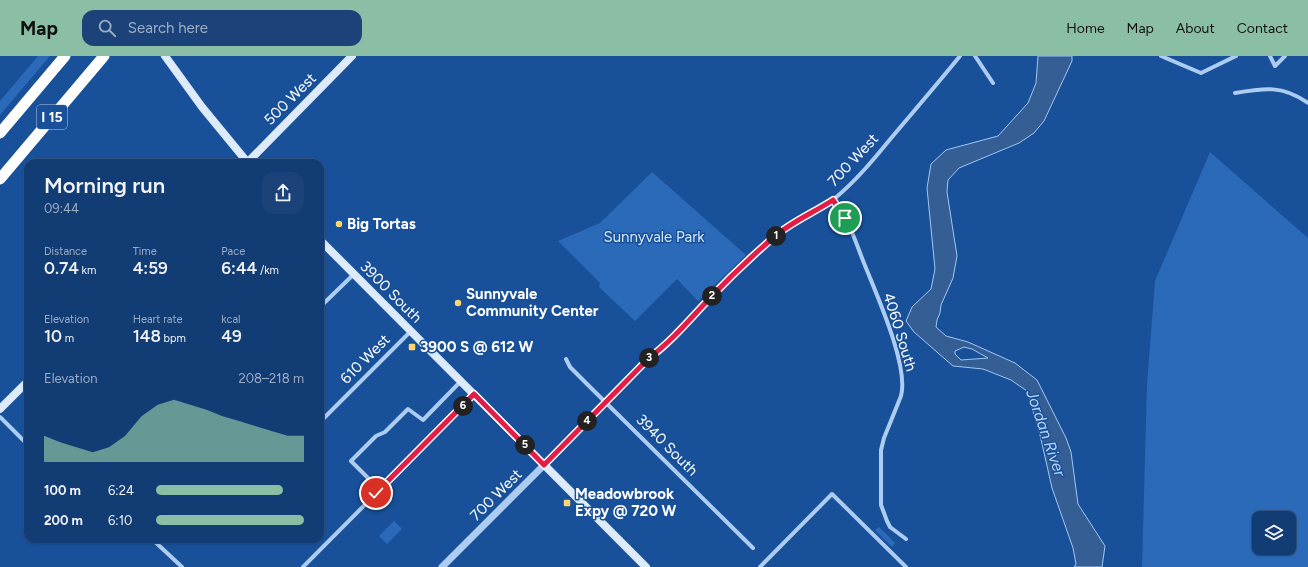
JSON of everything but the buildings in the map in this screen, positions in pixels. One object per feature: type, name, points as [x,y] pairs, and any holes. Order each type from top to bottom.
[{"type":"highway","name":"I 15","points":[[0,133],[65,56]]},
{"type":"highway","name":"I 15","points":[[0,179],[104,56]]},
{"type":"main road","points":[[165,56],[206,112],[245,159]]},
{"type":"main road","name":"500 West","points":[[252,159],[352,56]]},
{"type":"main road","name":"3900 South","points":[[324,244],[646,567]]},
{"type":"main road","points":[[0,409],[24,385]]},
{"type":"street","name":"700 West","points":[[442,567],[649,358],[660,350],[690,321],[710,298],[773,238],[786,227],[803,219],[833,200],[868,165],[960,56]]},
{"type":"street","points":[[975,56],[993,83]]},
{"type":"street","points":[[1161,56],[1201,73],[1236,56]]},
{"type":"street","points":[[1270,56],[1275,66],[1285,56]]},
{"type":"street","points":[[1235,93],[1261,89],[1278,90],[1287,92],[1308,103]]},
{"type":"street","name":"4060 South","points":[[833,200],[848,223],[892,338],[903,377],[903,390],[884,438],[881,450],[880,480],[881,506],[887,521],[895,531],[906,539]]},
{"type":"street","points":[[324,303],[354,274]]},
{"type":"street","name":"610 West","points":[[324,418],[411,331]]},
{"type":"street","name":"3940 South","points":[[566,359],[570,367],[753,548]]},
{"type":"street","points":[[369,479],[351,461],[376,436],[385,432],[408,410],[423,420],[461,381]]},
{"type":"street","points":[[303,567],[474,394]]},
{"type":"street","points":[[0,417],[24,441]]},
{"type":"street","points":[[760,567],[832,494],[906,567]]},
{"type":"street","points":[[156,543],[182,567]]},
{"type":"green space","points":[[38,56],[50,56],[0,115],[0,101]]},
{"type":"green space","points":[[1210,152],[1308,238],[1308,567],[1142,567],[1147,384],[1155,281]]},
{"type":"green space","name":"Sunnyvale Park","points":[[652,172],[746,255],[698,301],[677,279],[635,321],[599,287],[600,283],[558,241],[600,223]]},
{"type":"green space","points":[[394,521],[402,529],[387,544],[379,536]]},
{"type":"green space","points":[[879,527],[895,543],[892,547],[875,530]]},
{"type":"water","name":"Jordan River","points":[[1038,56],[1072,56],[1072,61],[1044,121],[1034,133],[1019,143],[959,168],[948,180],[947,192],[957,256],[953,278],[941,305],[936,327],[946,336],[968,342],[1015,363],[1037,380],[1066,438],[1071,452],[1078,504],[1105,546],[1102,567],[1074,567],[1076,564],[1073,548],[1052,488],[1040,435],[1027,391],[1011,380],[983,369],[953,366],[914,332],[906,321],[912,307],[931,289],[935,269],[927,188],[931,164],[946,150],[998,136],[1028,103],[1036,83]],"holes":[[[964,347],[972,349],[988,358],[961,360],[955,354],[955,351]]]},
{"type":"place","name":"Big Tortas","points":[[339,224]]},
{"type":"place","name":"Sunnyvale Community Center","points":[[458,303]]},
{"type":"place","name":"3900 S @ 612 W","points":[[412,347]]},
{"type":"place","name":"Meadowbrook Expy @ 720 W","points":[[567,503]]},
{"type":"route","points":[[376,493],[474,394],[544,465],[649,358],[660,350],[690,321],[710,298],[786,227],[803,219],[833,200],[845,218]]}]
